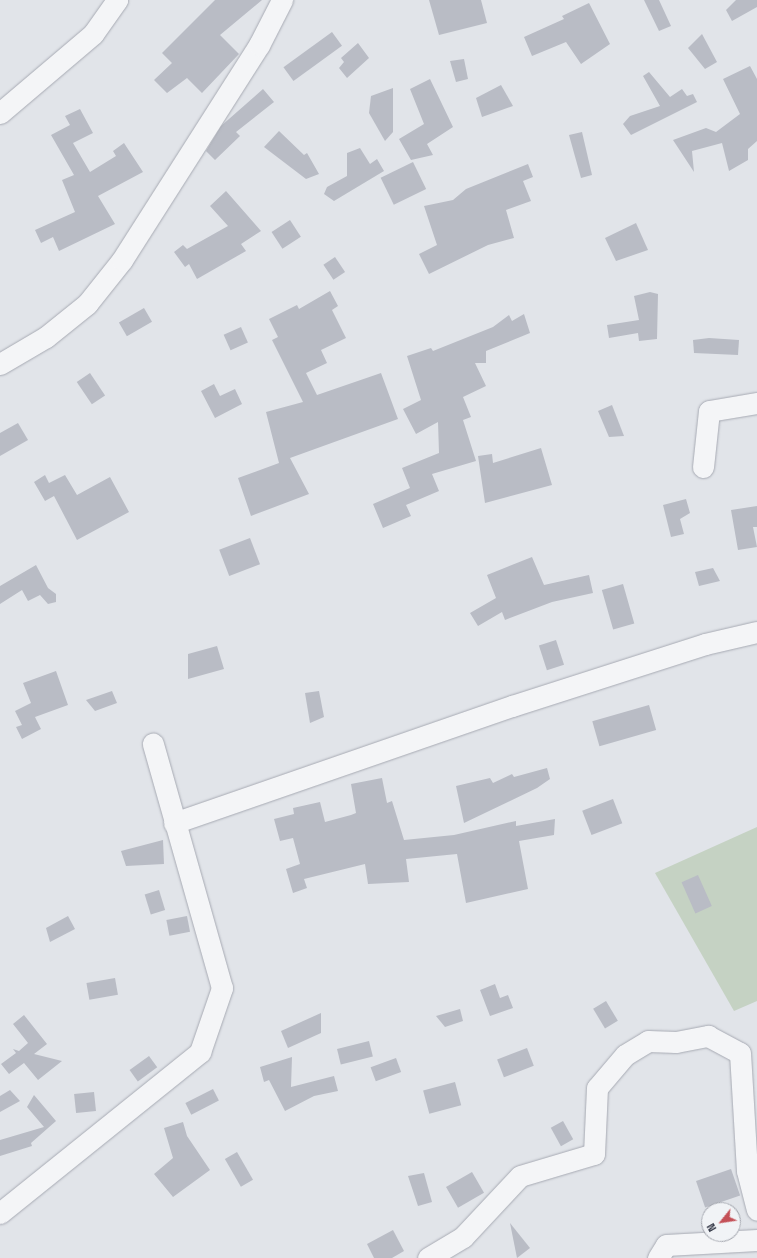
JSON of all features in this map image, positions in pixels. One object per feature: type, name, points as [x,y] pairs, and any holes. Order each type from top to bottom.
[{"type":"street","points":[[0,113],[93,34],[117,0]]},
{"type":"street","points":[[0,364],[46,337],[87,304],[117,266],[170,189],[206,122],[259,45],[282,0]]},
{"type":"street","points":[[703,467],[709,411],[757,403]]},
{"type":"street","points":[[174,823],[512,706],[705,644],[757,632]]},
{"type":"street","points":[[0,1213],[200,1052],[222,988],[174,823],[153,744]]},
{"type":"street","points":[[428,1258],[463,1237],[520,1176],[594,1154],[597,1088],[625,1055],[648,1041],[676,1042],[708,1036],[740,1053],[747,1170],[757,1210]]},
{"type":"street","points":[[658,1258],[666,1245],[757,1240]]},
{"type":"green space","points":[[757,827],[757,1001],[734,1011],[655,873]]},
{"type":"building","points":[[215,0],[262,0],[220,35],[239,54],[202,93],[187,78],[167,93],[154,80],[172,63],[162,53]]},
{"type":"building","points":[[429,0],[481,0],[487,23],[439,35]]},
{"type":"building","points":[[644,0],[659,0],[671,26],[659,31]]},
{"type":"building","points":[[736,0],[757,0],[757,7],[732,21],[726,10]]},
{"type":"building","points":[[589,3],[610,44],[581,64],[566,42],[532,56],[524,37],[564,19],[562,16]]},
{"type":"building","points":[[332,32],[342,46],[293,81],[283,67]]},
{"type":"building","points":[[702,34],[717,62],[705,69],[688,48]]},
{"type":"building","points":[[358,43],[369,58],[347,78],[339,68],[344,62],[341,58]]},
{"type":"building","points":[[464,59],[468,79],[456,82],[450,61]]},
{"type":"building","points":[[750,66],[757,79],[757,141],[748,149],[748,160],[729,171],[722,143],[692,151],[694,172],[673,140],[706,128],[716,132],[740,114],[723,79]]},
{"type":"building","points":[[649,72],[670,97],[682,89],[687,96],[693,94],[697,102],[631,135],[623,124],[630,116],[660,106],[643,76]]},
{"type":"building","points":[[430,79],[453,127],[427,144],[433,155],[411,160],[399,139],[424,124],[410,89]]},
{"type":"building","points":[[501,85],[513,106],[482,117],[476,98]]},
{"type":"building","points":[[393,88],[393,132],[385,141],[369,113],[371,96]]},
{"type":"building","points":[[263,89],[274,102],[236,132],[240,136],[215,160],[206,151],[221,126]]},
{"type":"building","points":[[80,109],[93,133],[73,143],[90,172],[116,156],[113,151],[124,143],[143,172],[98,196],[115,224],[59,251],[53,237],[41,243],[35,230],[75,212],[62,180],[74,175],[51,135],[70,125],[65,116]]},
{"type":"building","points":[[279,131],[304,155],[307,153],[319,174],[306,179],[264,147]]},
{"type":"building","points":[[582,132],[592,175],[581,178],[569,135]]},
{"type":"building","points":[[360,148],[370,164],[377,159],[384,171],[334,201],[324,194],[327,187],[347,176],[347,153]]},
{"type":"building","points":[[413,162],[426,189],[394,205],[381,178]]},
{"type":"building","points":[[528,164],[533,177],[523,181],[531,201],[506,210],[514,238],[488,245],[429,274],[419,254],[437,245],[424,206],[453,200],[466,189]]},
{"type":"building","points":[[226,191],[261,231],[241,244],[246,251],[197,279],[189,264],[185,267],[174,252],[183,245],[187,249],[228,226],[210,206]]},
{"type":"building","points":[[290,220],[301,237],[282,249],[272,232]]},
{"type":"building","points":[[636,223],[648,250],[616,261],[605,238]]},
{"type":"building","points":[[335,257],[345,272],[333,280],[323,265]]},
{"type":"building","points":[[330,291],[338,306],[332,310],[346,338],[321,350],[327,363],[306,373],[317,395],[381,373],[398,419],[290,458],[309,494],[251,516],[238,478],[279,463],[266,412],[303,402],[272,340],[278,337],[269,319],[297,305],[299,309]]},
{"type":"building","points":[[650,292],[658,294],[657,339],[639,341],[638,333],[609,338],[607,325],[639,320],[634,296]]},
{"type":"building","points":[[144,308],[152,322],[127,336],[119,322]]},
{"type":"building","points":[[524,314],[530,333],[486,351],[486,363],[475,363],[486,386],[463,397],[471,417],[463,420],[476,461],[432,474],[439,491],[406,505],[411,516],[383,528],[373,504],[410,488],[402,468],[439,453],[438,422],[416,434],[403,409],[421,400],[407,356],[431,348],[433,351],[493,327],[509,315],[512,321]]},
{"type":"building","points":[[241,327],[248,343],[231,350],[224,335]]},
{"type":"building","points":[[709,338],[739,340],[738,355],[694,353],[693,340]]},
{"type":"building","points":[[90,373],[105,395],[92,404],[77,382]]},
{"type":"building","points":[[214,384],[220,396],[235,389],[242,404],[215,418],[201,391]]},
{"type":"building","points":[[612,405],[624,436],[609,437],[598,411]]},
{"type":"building","points":[[18,423],[28,440],[0,456],[0,433]]},
{"type":"building","points":[[541,448],[552,485],[485,503],[478,456],[492,454],[493,463]]},
{"type":"building","points":[[45,475],[49,483],[65,475],[77,495],[110,477],[129,512],[77,540],[54,496],[45,501],[34,482]]},
{"type":"building","points":[[686,499],[690,513],[680,519],[684,534],[671,537],[663,505]]},
{"type":"building","points":[[757,506],[757,527],[753,527],[757,547],[738,550],[731,510]]},
{"type":"building","points":[[250,538],[260,564],[229,576],[219,550]]},
{"type":"building","points":[[532,557],[544,585],[589,575],[593,593],[552,602],[505,620],[502,612],[478,626],[470,613],[496,598],[487,575]]},
{"type":"building","points":[[36,565],[48,588],[56,594],[56,602],[48,604],[40,595],[28,601],[22,590],[0,604],[0,586]]},
{"type":"building","points":[[713,568],[720,581],[699,586],[695,572]]},
{"type":"building","points":[[623,584],[634,623],[613,629],[602,590]]},
{"type":"building","points":[[556,640],[564,665],[547,670],[539,646]]},
{"type":"building","points":[[217,646],[224,669],[188,679],[188,654]]},
{"type":"building","points":[[56,671],[68,705],[35,717],[41,729],[22,739],[16,727],[22,725],[15,711],[31,703],[23,683]]},
{"type":"building","points":[[112,691],[117,703],[95,711],[86,700]]},
{"type":"building","points":[[319,691],[324,717],[310,723],[305,693]]},
{"type":"building","points":[[649,705],[656,730],[599,746],[592,721]]},
{"type":"building","points":[[547,768],[550,779],[537,788],[464,823],[456,786],[490,778],[493,783],[512,774],[514,777]]},
{"type":"building","points":[[382,778],[387,803],[392,801],[404,840],[454,835],[516,821],[516,826],[555,819],[554,835],[519,841],[528,889],[466,903],[457,854],[406,859],[409,882],[368,884],[365,864],[304,879],[307,888],[293,893],[286,869],[300,864],[293,838],[280,841],[274,819],[294,814],[293,808],[320,802],[325,822],[351,815],[356,813],[351,784]]},
{"type":"building","points":[[613,799],[622,823],[592,835],[582,811]]},
{"type":"building","points":[[163,840],[164,864],[126,866],[121,851]]},
{"type":"building","points":[[698,875],[712,906],[695,913],[682,882]]},
{"type":"building","points":[[159,890],[165,910],[151,914],[145,894]]},
{"type":"building","points":[[68,916],[75,929],[50,942],[46,928]]},
{"type":"building","points":[[187,916],[190,932],[169,936],[166,920]]},
{"type":"building","points":[[115,978],[118,995],[89,1000],[86,983]]},
{"type":"building","points":[[495,984],[500,998],[508,995],[513,1008],[490,1016],[480,990]]},
{"type":"building","points":[[606,1001],[618,1021],[605,1028],[593,1009]]},
{"type":"building","points":[[460,1009],[463,1021],[445,1027],[436,1016]]},
{"type":"building","points":[[321,1013],[321,1033],[288,1048],[281,1031]]},
{"type":"building","points":[[24,1015],[47,1044],[34,1054],[62,1061],[38,1080],[24,1063],[9,1074],[1,1064],[16,1053],[13,1049],[19,1051],[28,1043],[13,1024]]},
{"type":"building","points":[[369,1041],[373,1057],[341,1065],[337,1049]]},
{"type":"building","points":[[527,1048],[534,1066],[504,1077],[497,1059]]},
{"type":"building","points":[[149,1056],[157,1067],[138,1081],[130,1070]]},
{"type":"building","points":[[292,1057],[291,1087],[334,1076],[338,1091],[314,1096],[285,1111],[269,1080],[264,1082],[260,1067]]},
{"type":"building","points":[[396,1058],[401,1072],[376,1081],[371,1067]]},
{"type":"building","points":[[455,1082],[461,1105],[429,1114],[423,1091]]},
{"type":"building","points":[[213,1089],[219,1101],[191,1115],[185,1103]]},
{"type":"building","points":[[10,1090],[20,1101],[0,1112],[0,1096]]},
{"type":"building","points":[[94,1092],[96,1111],[76,1113],[74,1094]]},
{"type":"building","points":[[34,1095],[56,1121],[31,1143],[32,1146],[0,1156],[0,1140],[44,1127],[27,1107]]},
{"type":"building","points":[[563,1121],[573,1139],[561,1146],[551,1128]]},
{"type":"building","points":[[183,1122],[187,1136],[210,1170],[173,1197],[154,1174],[173,1158],[164,1128]]},
{"type":"building","points":[[237,1152],[253,1180],[241,1187],[225,1159]]},
{"type":"building","points":[[731,1169],[740,1195],[721,1202],[703,1202],[696,1181]]},
{"type":"building","points":[[472,1172],[484,1193],[458,1208],[446,1187]]},
{"type":"building","points":[[424,1173],[432,1202],[418,1206],[408,1176]]},
{"type":"building","points":[[510,1223],[530,1248],[517,1258]]},
{"type":"building","points":[[393,1230],[404,1251],[392,1258],[374,1258],[367,1244]]}]
